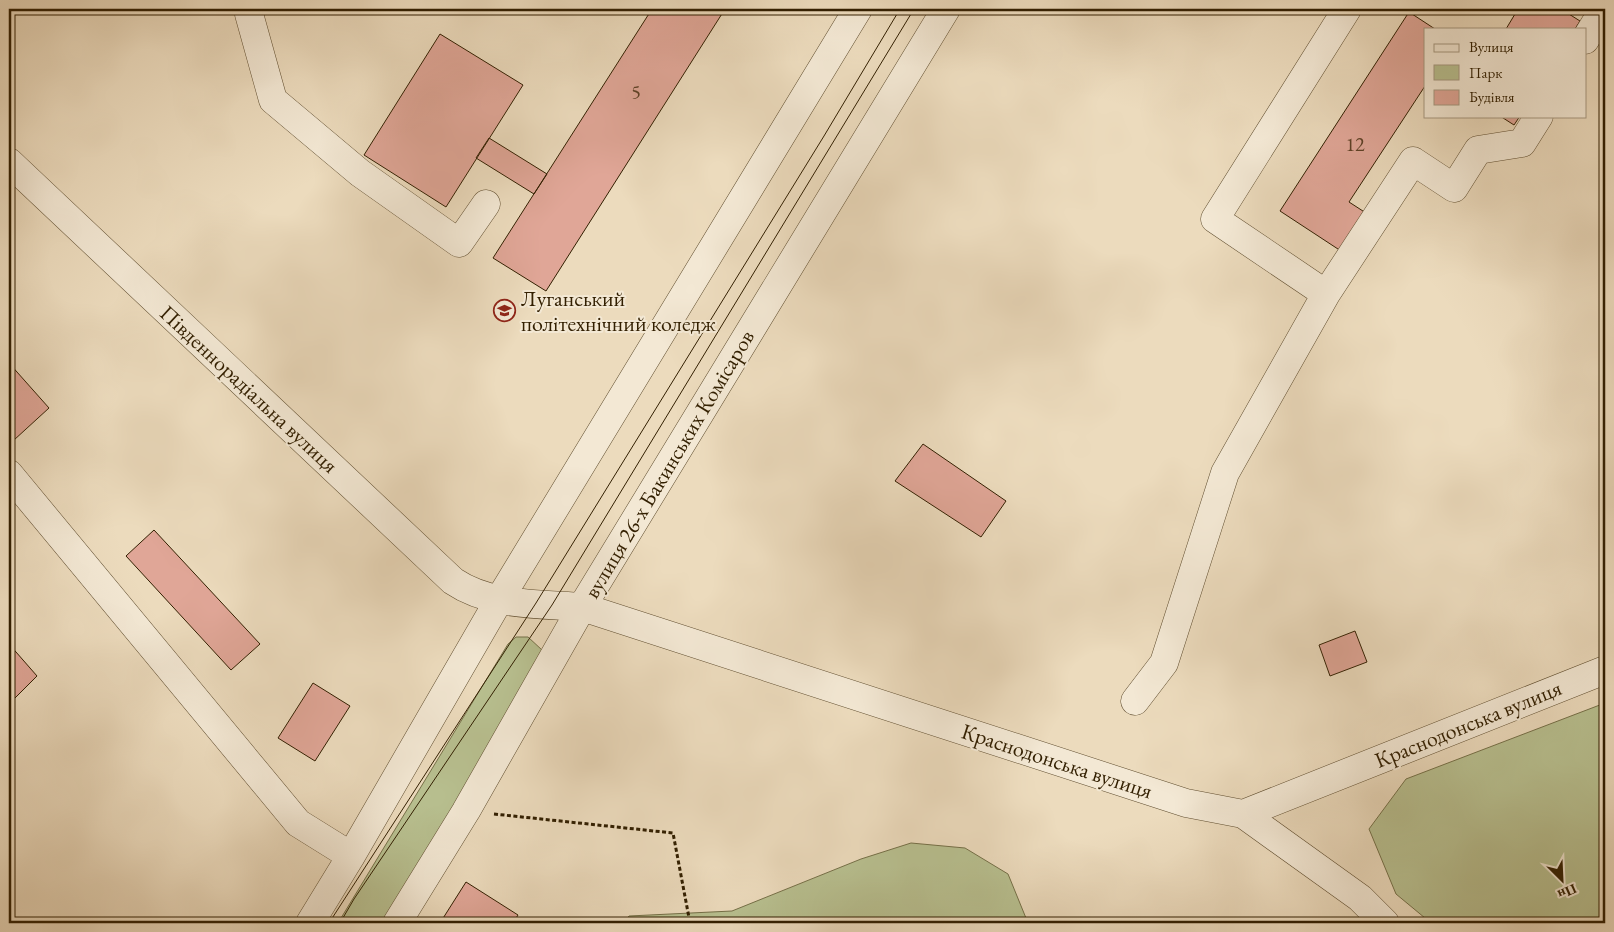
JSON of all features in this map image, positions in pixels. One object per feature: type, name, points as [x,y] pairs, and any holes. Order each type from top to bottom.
[{"type":"street","points":[[252,9],[249,14],[273,100],[360,173],[459,243],[486,204]]},
{"type":"street","points":[[310,923],[351,856],[499,600],[858,9]]},
{"type":"street","name":"вулиця 26-х Бакинських Комісаров","points":[[398,923],[466,811],[582,607],[946,9]]},
{"type":"street","points":[[1326,294],[1215,219],[1346,9]]},
{"type":"street","points":[[1586,38],[1604,9]]},
{"type":"street","points":[[1135,701],[1164,663],[1225,472],[1326,294],[1413,161],[1454,188],[1478,150],[1522,143],[1538,118]]},
{"type":"street","name":"Південнорадіальна вулиця","points":[[9,162],[452,581],[465,589],[499,600]]},
{"type":"street","points":[[9,474],[298,823],[351,856]]},
{"type":"street","name":"Краснодонська вулиця","points":[[499,600],[582,607],[1186,803],[1243,814],[1605,670]]},
{"type":"street","points":[[1243,814],[1360,898],[1384,923]]},
{"type":"path","points":[[466,811],[673,834],[690,923]]},
{"type":"green space","points":[[516,637],[528,637],[542,650],[541,669],[385,923],[338,923],[508,644]]},
{"type":"green space","points":[[1605,703],[1605,923],[1431,923],[1396,894],[1369,829],[1406,779]]},
{"type":"green space","points":[[911,843],[965,848],[1008,874],[1028,923],[624,923],[629,916],[732,911],[861,859]]},
{"type":"building","points":[[652,9],[725,9],[546,291],[493,258]]},
{"type":"building","points":[[1518,9],[1561,9],[1580,21],[1576,28],[1507,28]]},
{"type":"building","points":[[1409,12],[1433,28],[1424,28],[1424,88],[1349,202],[1366,213],[1341,251],[1280,211]]},
{"type":"building","points":[[440,34],[523,85],[446,207],[364,155]]},
{"type":"building","points":[[1503,118],[1519,118],[1514,125]]},
{"type":"building","points":[[489,138],[547,174],[534,194],[476,158]]},
{"type":"building","points":[[9,363],[49,408],[14,440],[9,434]]},
{"type":"building","points":[[923,444],[1006,501],[981,537],[895,481]]},
{"type":"building","points":[[154,530],[260,644],[231,670],[126,556]]},
{"type":"building","points":[[1355,631],[1367,662],[1330,676],[1319,645]]},
{"type":"building","points":[[9,644],[37,676],[9,704]]},
{"type":"building","points":[[313,683],[350,706],[315,761],[278,738]]},
{"type":"building","points":[[466,882],[518,915],[513,923],[440,923]]},
{"type":"tram line","points":[[329,923],[536,603],[824,136],[900,9]]},
{"type":"tram line","points":[[340,923],[354,899],[552,605],[914,9]]},
{"type":"place","name":"Луганський політехнічний коледж","points":[[505,311]]}]
